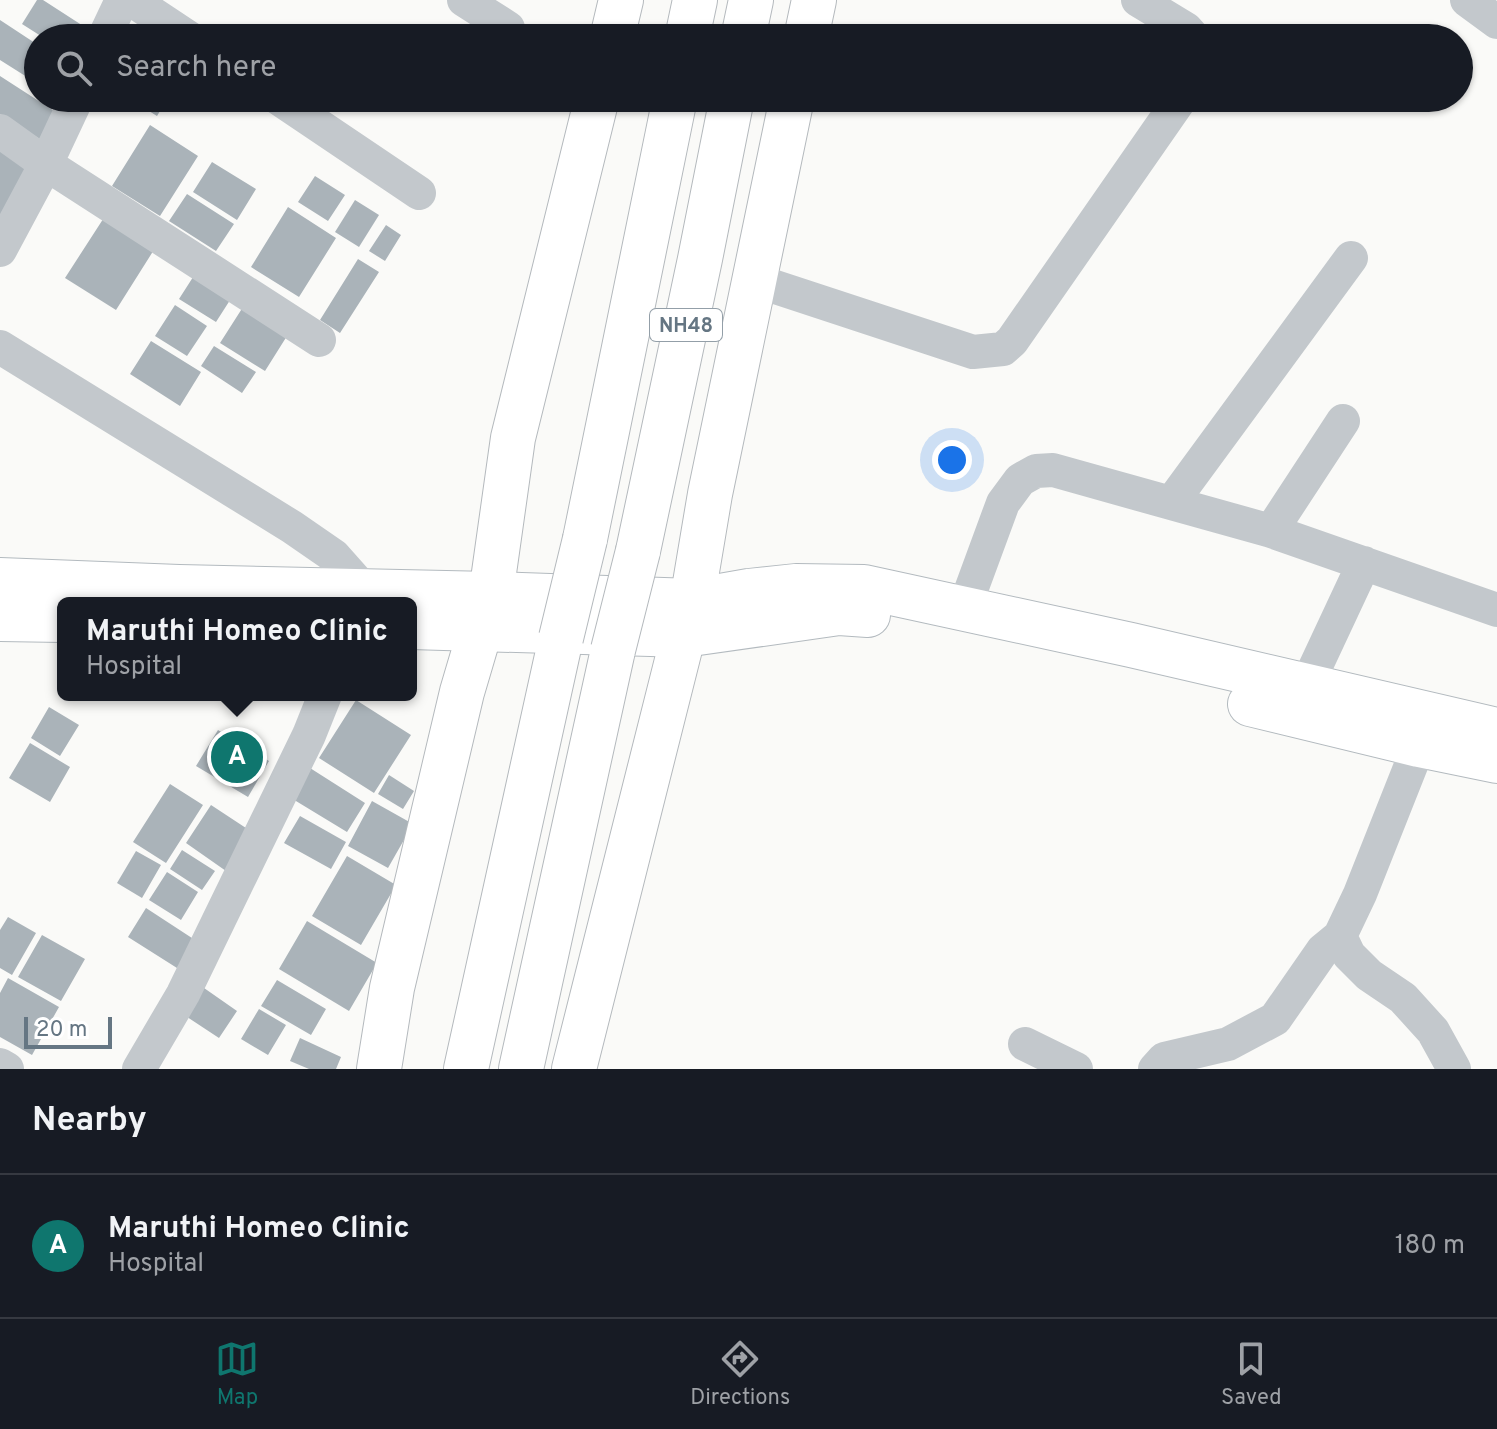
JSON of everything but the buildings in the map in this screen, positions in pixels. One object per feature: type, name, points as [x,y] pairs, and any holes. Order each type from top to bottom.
[{"type":"main road","points":[[615,24],[621,0]]},
{"type":"main road","points":[[690,24],[695,0]]},
{"type":"main road","points":[[746,24],[751,0]]},
{"type":"main road","points":[[809,24],[814,0]]},
{"type":"main road","points":[[379,1069],[392,988],[462,692],[485,612],[513,438],[594,112]]},
{"type":"main road","name":"NH48","points":[[466,1069],[585,539],[672,112]]},
{"type":"main road","name":"NH48","points":[[521,1069],[613,650],[638,551],[729,112]]},
{"type":"main road","points":[[574,1069],[688,618],[710,494],[789,112]]},
{"type":"main road","points":[[0,580],[344,597]]},
{"type":"main road","points":[[417,604],[485,612],[688,618],[749,591],[796,586],[864,587],[896,606],[954,630],[1121,673],[1425,729],[1497,730]]},
{"type":"main road","points":[[896,606],[964,609],[1306,687],[1425,729],[1497,761]]},
{"type":"main road","points":[[417,626],[485,612]]},
{"type":"main road","points":[[0,619],[57,620]]},
{"type":"street","points":[[111,24],[122,0]]},
{"type":"street","points":[[132,0],[168,24]]},
{"type":"street","points":[[464,0],[502,24]]},
{"type":"street","points":[[1138,0],[1178,24]]},
{"type":"street","points":[[1467,0],[1497,22]]},
{"type":"street","points":[[0,250],[70,112]]},
{"type":"street","points":[[299,112],[419,193]]},
{"type":"street","points":[[754,280],[973,352],[1003,349],[1012,341],[1171,112]]},
{"type":"street","points":[[0,131],[319,340]]},
{"type":"street","points":[[1172,502],[1351,258]]},
{"type":"street","points":[[0,347],[312,540],[351,573],[363,597]]},
{"type":"street","points":[[1271,531],[1343,421]]},
{"type":"street","points":[[964,609],[1003,503],[1020,480],[1036,471],[1053,470],[1271,531],[1497,610]]},
{"type":"street","points":[[1306,687],[1364,563]]},
{"type":"street","points":[[139,1069],[183,994],[323,701]]},
{"type":"street","points":[[1155,1069],[1164,1059],[1228,1044],[1275,1019],[1323,950],[1340,936],[1360,894],[1425,729]]},
{"type":"street","points":[[1340,936],[1349,955],[1369,975],[1403,998],[1433,1031],[1454,1069]]},
{"type":"street","points":[[1025,1044],[1076,1069]]},
{"type":"street","points":[[0,1065],[7,1069]]},
{"type":"place","name":"Maruthi Homeo Clinic","points":[[237,757]]}]
